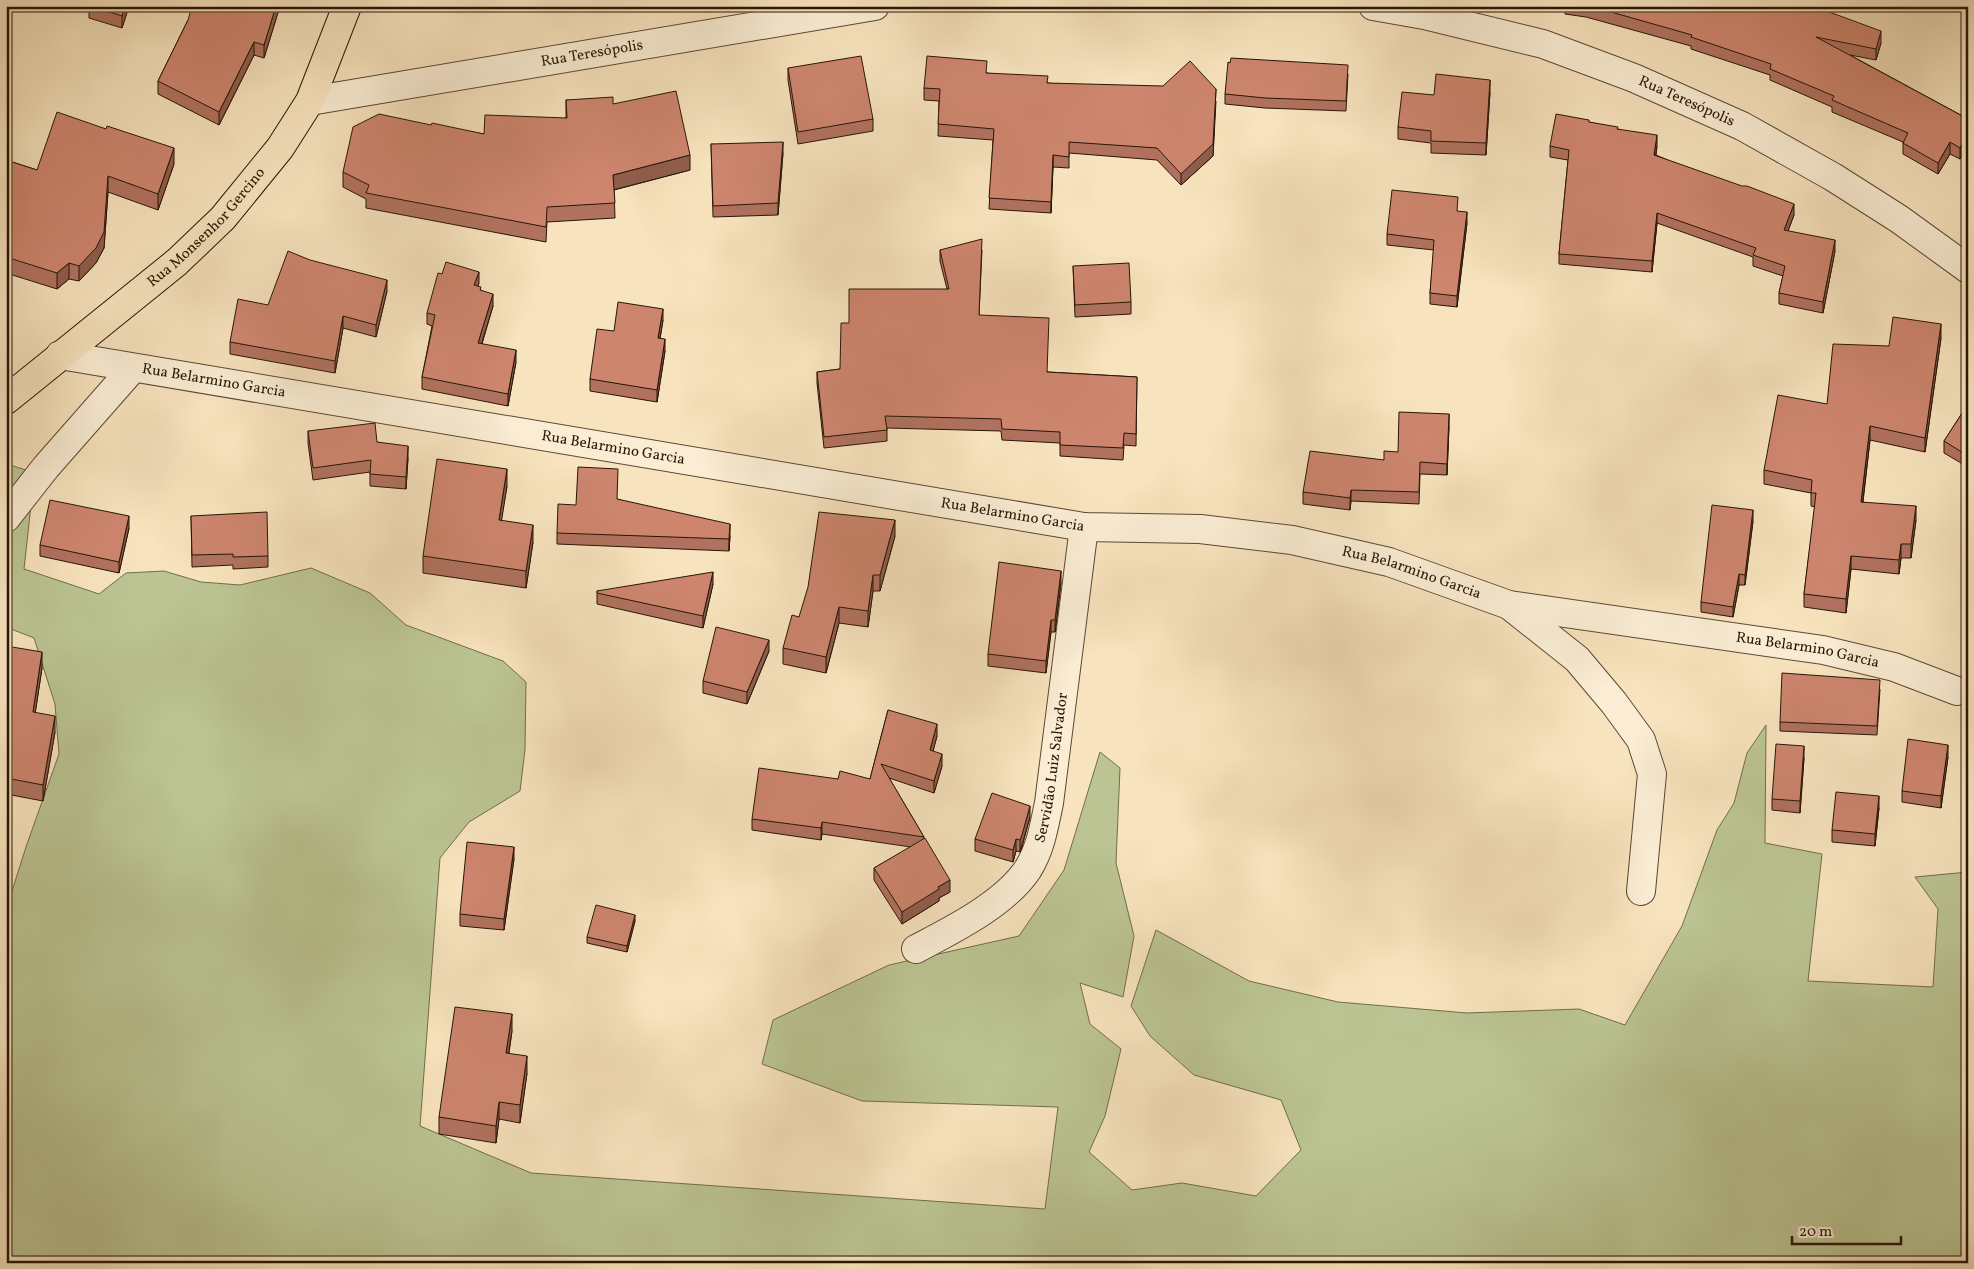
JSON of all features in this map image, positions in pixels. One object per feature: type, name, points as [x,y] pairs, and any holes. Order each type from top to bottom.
[{"type":"main road","name":"Rua Monsenhor Gercino","points":[[6,400],[177,262],[223,218],[280,148],[310,101],[347,6]]},
{"type":"street","name":"Rua Teresópolis","points":[[310,101],[875,6]]},
{"type":"street","name":"Rua Teresópolis","points":[[1373,6],[1424,15],[1543,44],[1634,78],[1742,126],[1833,177],[1899,219],[1968,269]]},
{"type":"street","name":"Rua Belarmino Garcia","points":[[60,355],[1084,527],[1200,529],[1292,540],[1388,562],[1509,605],[1823,650],[1894,667],[1957,691]]},
{"type":"street","points":[[6,518],[46,467],[133,368]]},
{"type":"street","name":"Servidão Luiz Salvador","points":[[916,949],[966,922],[1006,893],[1028,869],[1042,838],[1049,803],[1084,527]]},
{"type":"street","points":[[1509,605],[1576,659],[1614,703],[1641,740],[1652,774],[1641,891]]},
{"type":"green space","points":[[7,464],[29,471],[31,505],[24,569],[99,594],[126,573],[164,571],[201,582],[240,585],[311,568],[370,593],[406,625],[503,661],[526,682],[525,750],[520,791],[469,822],[440,858],[420,1126],[531,1173],[1045,1209],[1058,1107],[862,1101],[762,1064],[773,1020],[889,965],[1019,936],[1064,870],[1100,752],[1120,768],[1116,863],[1134,936],[1123,997],[1080,983],[1090,1024],[1121,1049],[1105,1116],[1089,1152],[1132,1190],[1182,1183],[1256,1196],[1301,1150],[1281,1100],[1194,1075],[1150,1036],[1131,1006],[1156,930],[1249,981],[1338,1002],[1467,1013],[1579,1009],[1625,1025],[1682,926],[1717,830],[1734,803],[1747,753],[1766,725],[1765,843],[1822,854],[1808,981],[1933,987],[1938,909],[1915,877],[1968,872],[1968,1263],[6,1263],[6,910],[59,754],[55,704],[34,638],[6,627]]},
{"type":"building","points":[[90,6],[125,6],[122,16]]},
{"type":"building","points":[[192,6],[276,6],[264,45],[254,42],[219,112],[158,81],[188,20]]},
{"type":"building","points":[[1590,6],[1813,6],[1881,31],[1876,49],[1816,37],[1968,119],[1968,133],[1960,148],[1950,142],[1938,163],[1903,143],[1908,133],[1832,100],[1834,96],[1770,69],[1771,64],[1691,37],[1692,35]]},
{"type":"building","points":[[861,56],[873,119],[798,132],[788,68]]},
{"type":"building","points":[[927,56],[987,61],[986,73],[1048,76],[1047,83],[1163,86],[1190,61],[1216,89],[1213,144],[1181,174],[1157,148],[1069,142],[1069,157],[1053,155],[1051,202],[989,198],[994,129],[938,124],[940,89],[924,88]]},
{"type":"building","points":[[1231,58],[1348,65],[1346,101],[1265,98],[1225,94],[1228,62],[1230,63]]},
{"type":"building","points":[[1436,74],[1490,80],[1486,143],[1431,141],[1431,131],[1398,127],[1402,92],[1434,95]]},
{"type":"building","points":[[676,91],[690,155],[613,175],[615,203],[547,207],[546,227],[366,193],[369,185],[343,172],[353,127],[379,114],[484,134],[485,115],[567,118],[566,100],[613,97],[613,104]]},
{"type":"building","points":[[57,112],[106,129],[107,126],[174,148],[158,194],[108,176],[104,232],[96,248],[79,266],[69,263],[57,273],[6,257],[6,160],[37,170]]},
{"type":"building","points":[[1556,114],[1618,127],[1617,129],[1657,135],[1654,155],[1794,204],[1784,230],[1835,240],[1823,302],[1779,293],[1785,266],[1753,255],[1756,248],[1657,213],[1652,261],[1559,254],[1569,150],[1550,146]]},
{"type":"building","points":[[783,142],[778,203],[713,206],[711,144]]},
{"type":"building","points":[[1392,190],[1458,197],[1457,211],[1467,212],[1457,296],[1430,293],[1434,240],[1387,234]]},
{"type":"building","points":[[982,239],[979,315],[1049,318],[1047,372],[1137,377],[1136,434],[1124,433],[1123,448],[1060,445],[1060,432],[1002,429],[1001,419],[885,416],[887,430],[824,437],[817,372],[840,369],[841,323],[849,323],[849,289],[949,289],[940,250]]},
{"type":"building","points":[[288,251],[310,260],[387,280],[376,325],[343,316],[335,361],[230,342],[238,299],[268,305]]},
{"type":"building","points":[[446,262],[479,272],[474,285],[481,287],[480,290],[493,294],[478,343],[516,350],[508,394],[422,377],[435,315],[427,313],[438,273],[442,274]]},
{"type":"building","points":[[1129,263],[1131,302],[1075,305],[1073,266]]},
{"type":"building","points":[[618,302],[663,309],[658,338],[665,339],[657,390],[590,379],[597,329],[614,331]]},
{"type":"building","points":[[1893,317],[1941,324],[1925,438],[1870,426],[1861,502],[1916,506],[1911,544],[1901,544],[1899,560],[1851,556],[1846,599],[1804,594],[1816,493],[1811,493],[1812,480],[1764,470],[1778,395],[1827,404],[1833,344],[1889,346]]},
{"type":"building","points":[[1968,404],[1968,456],[1944,441]]},
{"type":"building","points":[[1399,412],[1449,414],[1447,464],[1420,462],[1419,492],[1351,490],[1350,498],[1303,492],[1310,451],[1384,460],[1384,451],[1398,452]]},
{"type":"building","points":[[375,423],[377,442],[408,446],[406,477],[370,474],[371,460],[313,468],[308,431]]},
{"type":"building","points":[[437,459],[507,469],[499,520],[533,525],[526,571],[423,556]]},
{"type":"building","points":[[578,467],[618,469],[617,499],[730,524],[729,539],[557,533],[558,504],[576,505]]},
{"type":"building","points":[[50,500],[129,516],[119,562],[40,545]]},
{"type":"building","points":[[1712,505],[1753,510],[1745,575],[1739,574],[1733,607],[1701,602]]},
{"type":"building","points":[[267,512],[268,556],[233,557],[233,554],[192,555],[191,516]]},
{"type":"building","points":[[819,512],[895,520],[880,575],[873,575],[868,611],[839,607],[826,657],[783,648],[792,615],[799,617],[808,587]]},
{"type":"building","points":[[999,562],[1061,571],[1055,620],[1051,620],[1046,661],[988,654]]},
{"type":"building","points":[[713,572],[703,616],[597,593],[597,591]]},
{"type":"building","points":[[716,627],[769,640],[747,692],[703,681]]},
{"type":"building","points":[[6,646],[42,652],[33,712],[55,716],[43,785],[6,778]]},
{"type":"building","points":[[1782,673],[1880,680],[1877,726],[1780,722]]},
{"type":"building","points":[[888,710],[937,724],[930,750],[942,754],[934,781],[881,764],[924,837],[822,822],[821,828],[752,819],[759,768],[838,779],[840,771],[870,779]]},
{"type":"building","points":[[1908,739],[1948,745],[1941,796],[1902,791]]},
{"type":"building","points":[[1776,744],[1804,746],[1800,801],[1772,799]]},
{"type":"building","points":[[1836,792],[1879,796],[1875,834],[1832,830]]},
{"type":"building","points":[[992,793],[1030,806],[1022,835],[1020,840],[1016,839],[1013,850],[975,839]]},
{"type":"building","points":[[925,838],[950,880],[902,912],[874,868]]},
{"type":"building","points":[[467,842],[514,847],[504,919],[460,914]]},
{"type":"building","points":[[596,905],[635,915],[627,946],[587,937]]},
{"type":"building","points":[[455,1007],[512,1014],[506,1053],[527,1056],[520,1105],[499,1102],[496,1126],[439,1117]]}]
